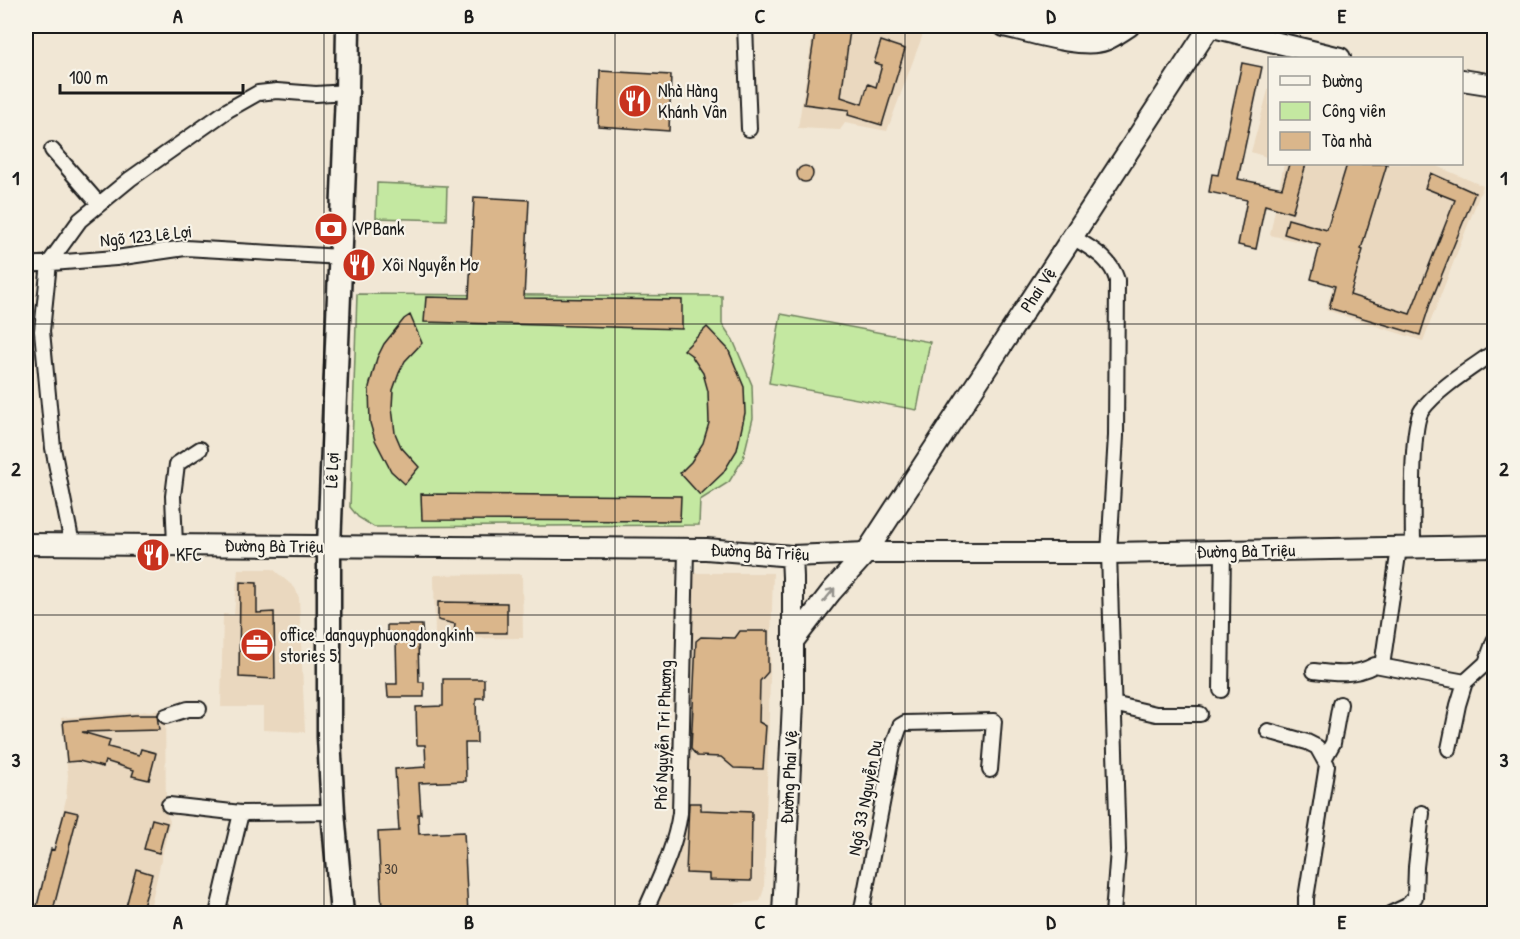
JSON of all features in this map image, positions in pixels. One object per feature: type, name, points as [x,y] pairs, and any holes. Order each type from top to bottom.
[{"type":"main road","name":"Lê Lợi","points":[[342,914],[329,737],[329,547],[348,26]]},
{"type":"main road","points":[[1004,26],[1079,43],[1104,40],[1129,26]]},
{"type":"main road","points":[[1209,26],[1337,57]]},
{"type":"main road","name":"Phai Vệ","points":[[866,554],[1209,26]]},
{"type":"main road","points":[[1463,80],[1494,85]]},
{"type":"main road","name":"Đường Bà Triệu","points":[[26,544],[706,549],[792,556],[1494,546]]},
{"type":"main road","points":[[794,640],[831,592],[866,554]]},
{"type":"main road","name":"Đường Phai Vệ","points":[[783,914],[794,640],[792,556]]},
{"type":"street","points":[[745,26],[749,129]]},
{"type":"street","points":[[72,544],[53,448],[42,332],[49,263],[80,220],[99,204],[198,130],[258,93],[347,92]]},
{"type":"street","points":[[52,150],[99,204]]},
{"type":"street","points":[[1072,237],[1107,260],[1114,269],[1117,280],[1116,436],[1109,553],[1118,850],[1113,914]]},
{"type":"street","name":"Ngõ 123 Lê Lợi","points":[[26,265],[116,258],[185,248],[341,257]]},
{"type":"street","points":[[1382,666],[1406,548],[1416,424],[1421,411],[1452,382],[1494,352]]},
{"type":"street","points":[[175,545],[173,496],[177,464],[200,449]]},
{"type":"street","name":"Phố Nguyễn Tri Phương","points":[[644,914],[673,846],[680,813],[686,550]]},
{"type":"street","points":[[1221,690],[1223,551]]},
{"type":"street","points":[[1449,749],[1465,682],[1486,663],[1494,640]]},
{"type":"street","points":[[1314,671],[1351,674],[1375,665],[1465,682]]},
{"type":"street","points":[[1113,704],[1156,714],[1200,714]]},
{"type":"street","points":[[1324,759],[1333,742],[1340,704]]},
{"type":"street","points":[[166,716],[188,709],[199,709]]},
{"type":"street","name":"Ngõ 33 Nguyễn Du","points":[[861,914],[893,746],[900,726],[905,723],[994,721],[990,770]]},
{"type":"street","points":[[1268,731],[1317,747],[1327,765],[1306,898],[1306,914]]},
{"type":"street","points":[[169,805],[241,813],[333,812]]},
{"type":"street","points":[[217,914],[241,813]]},
{"type":"street","points":[[1390,914],[1407,906],[1415,897],[1422,813]]},
{"type":"shaded area","points":[[814,26],[926,26],[887,131],[845,123],[840,130],[798,128]]},
{"type":"shaded area","points":[[1268,91],[1268,158],[1251,152]]},
{"type":"shaded area","points":[[1284,165],[1434,165],[1483,186],[1423,341],[1326,310],[1343,252],[1270,235]]},
{"type":"shaded area","points":[[238,569],[273,569],[295,588],[299,598],[305,732],[263,730],[263,707],[221,707],[223,614],[234,615]]},
{"type":"shaded area","points":[[689,573],[773,573],[764,889],[760,901],[649,914],[669,865],[680,846]]},
{"type":"shaded area","points":[[522,574],[523,638],[435,639],[434,575]]},
{"type":"shaded area","points":[[165,710],[166,812],[170,821],[149,913],[38,914],[66,799],[68,775],[61,718]]},
{"type":"green space","points":[[377,183],[447,186],[446,220],[376,218]]},
{"type":"green space","points":[[357,294],[722,296],[722,324],[733,340],[752,385],[753,418],[743,459],[729,482],[700,500],[699,525],[374,527],[358,517],[350,507]]},
{"type":"green space","points":[[781,314],[930,342],[917,410],[769,383]]},
{"type":"building","points":[[816,26],[850,30],[841,97],[862,104],[868,84],[876,87],[882,65],[874,63],[881,41],[905,49],[882,125],[848,115],[849,110],[804,104]]},
{"type":"building","points":[[1242,63],[1262,67],[1238,179],[1282,188],[1289,165],[1306,165],[1292,213],[1265,205],[1256,249],[1238,245],[1247,200],[1209,192],[1212,174],[1218,175]]},
{"type":"building","name":"Nhà Hàng Khánh Vân","points":[[600,71],[671,75],[669,131],[598,126]]},
{"type":"building","points":[[1347,165],[1387,165],[1361,249],[1363,250],[1350,295],[1410,314],[1455,200],[1425,188],[1431,173],[1475,193],[1430,304],[1420,335],[1329,308],[1335,286],[1311,279],[1320,245],[1284,234],[1288,219],[1327,230]]},
{"type":"building","points":[[805,166],[813,174],[805,182],[797,174]]},
{"type":"building","points":[[474,197],[529,200],[524,298],[682,300],[682,329],[424,322],[426,297],[469,298]]},
{"type":"building","points":[[410,315],[422,343],[405,361],[399,373],[393,390],[392,407],[395,433],[401,447],[419,467],[405,484],[391,471],[375,440],[370,423],[369,387],[377,358],[384,344]]},
{"type":"building","points":[[707,327],[728,349],[744,387],[745,413],[737,450],[723,473],[700,495],[680,473],[691,462],[703,443],[709,423],[708,391],[703,373],[691,355],[684,350]]},
{"type":"building","points":[[421,494],[681,496],[680,521],[422,520]]},
{"type":"building","name":"office_danguyphuongdongkinh stories 5","points":[[240,582],[257,583],[257,613],[274,612],[275,679],[239,677]]},
{"type":"building","points":[[438,602],[507,603],[507,633],[454,633],[455,624],[438,620]]},
{"type":"building","points":[[387,625],[422,625],[423,640],[418,640],[419,682],[424,682],[424,697],[388,697],[387,684],[397,684],[396,640],[387,640]]},
{"type":"building","points":[[740,631],[768,631],[768,672],[760,681],[759,722],[766,726],[763,769],[734,768],[721,757],[697,756],[691,749],[696,641],[701,637],[735,638]]},
{"type":"building","points":[[443,679],[484,679],[484,698],[476,698],[477,743],[465,743],[466,781],[419,783],[421,814],[418,814],[419,834],[464,832],[468,914],[428,914],[428,907],[382,910],[378,832],[399,831],[395,769],[426,767],[425,745],[417,745],[416,707],[443,706]]},
{"type":"building","points":[[157,715],[159,730],[82,732],[110,740],[108,747],[139,755],[141,749],[156,753],[149,780],[132,776],[134,770],[105,761],[103,767],[79,761],[67,762],[63,721]]},
{"type":"building","points":[[689,803],[701,803],[701,810],[752,812],[751,881],[709,880],[709,874],[686,873]]},
{"type":"building","points":[[65,810],[78,813],[52,914],[35,914],[51,849],[54,850]]},
{"type":"building","points":[[152,819],[167,823],[159,853],[144,849]]},
{"type":"building","points":[[136,869],[152,874],[141,914],[124,914]]},
{"type":"place","name":"Nhà Hàng Khánh Vân","points":[[635,101]]},
{"type":"place","name":"VPBank","points":[[331,229]]},
{"type":"place","name":"Xôi Nguyễn Mơ","points":[[359,265]]},
{"type":"place","name":"KFC","points":[[153,555]]},
{"type":"place","name":"office_danguyphuongdongkinh stories 5","points":[[257,645]]}]
